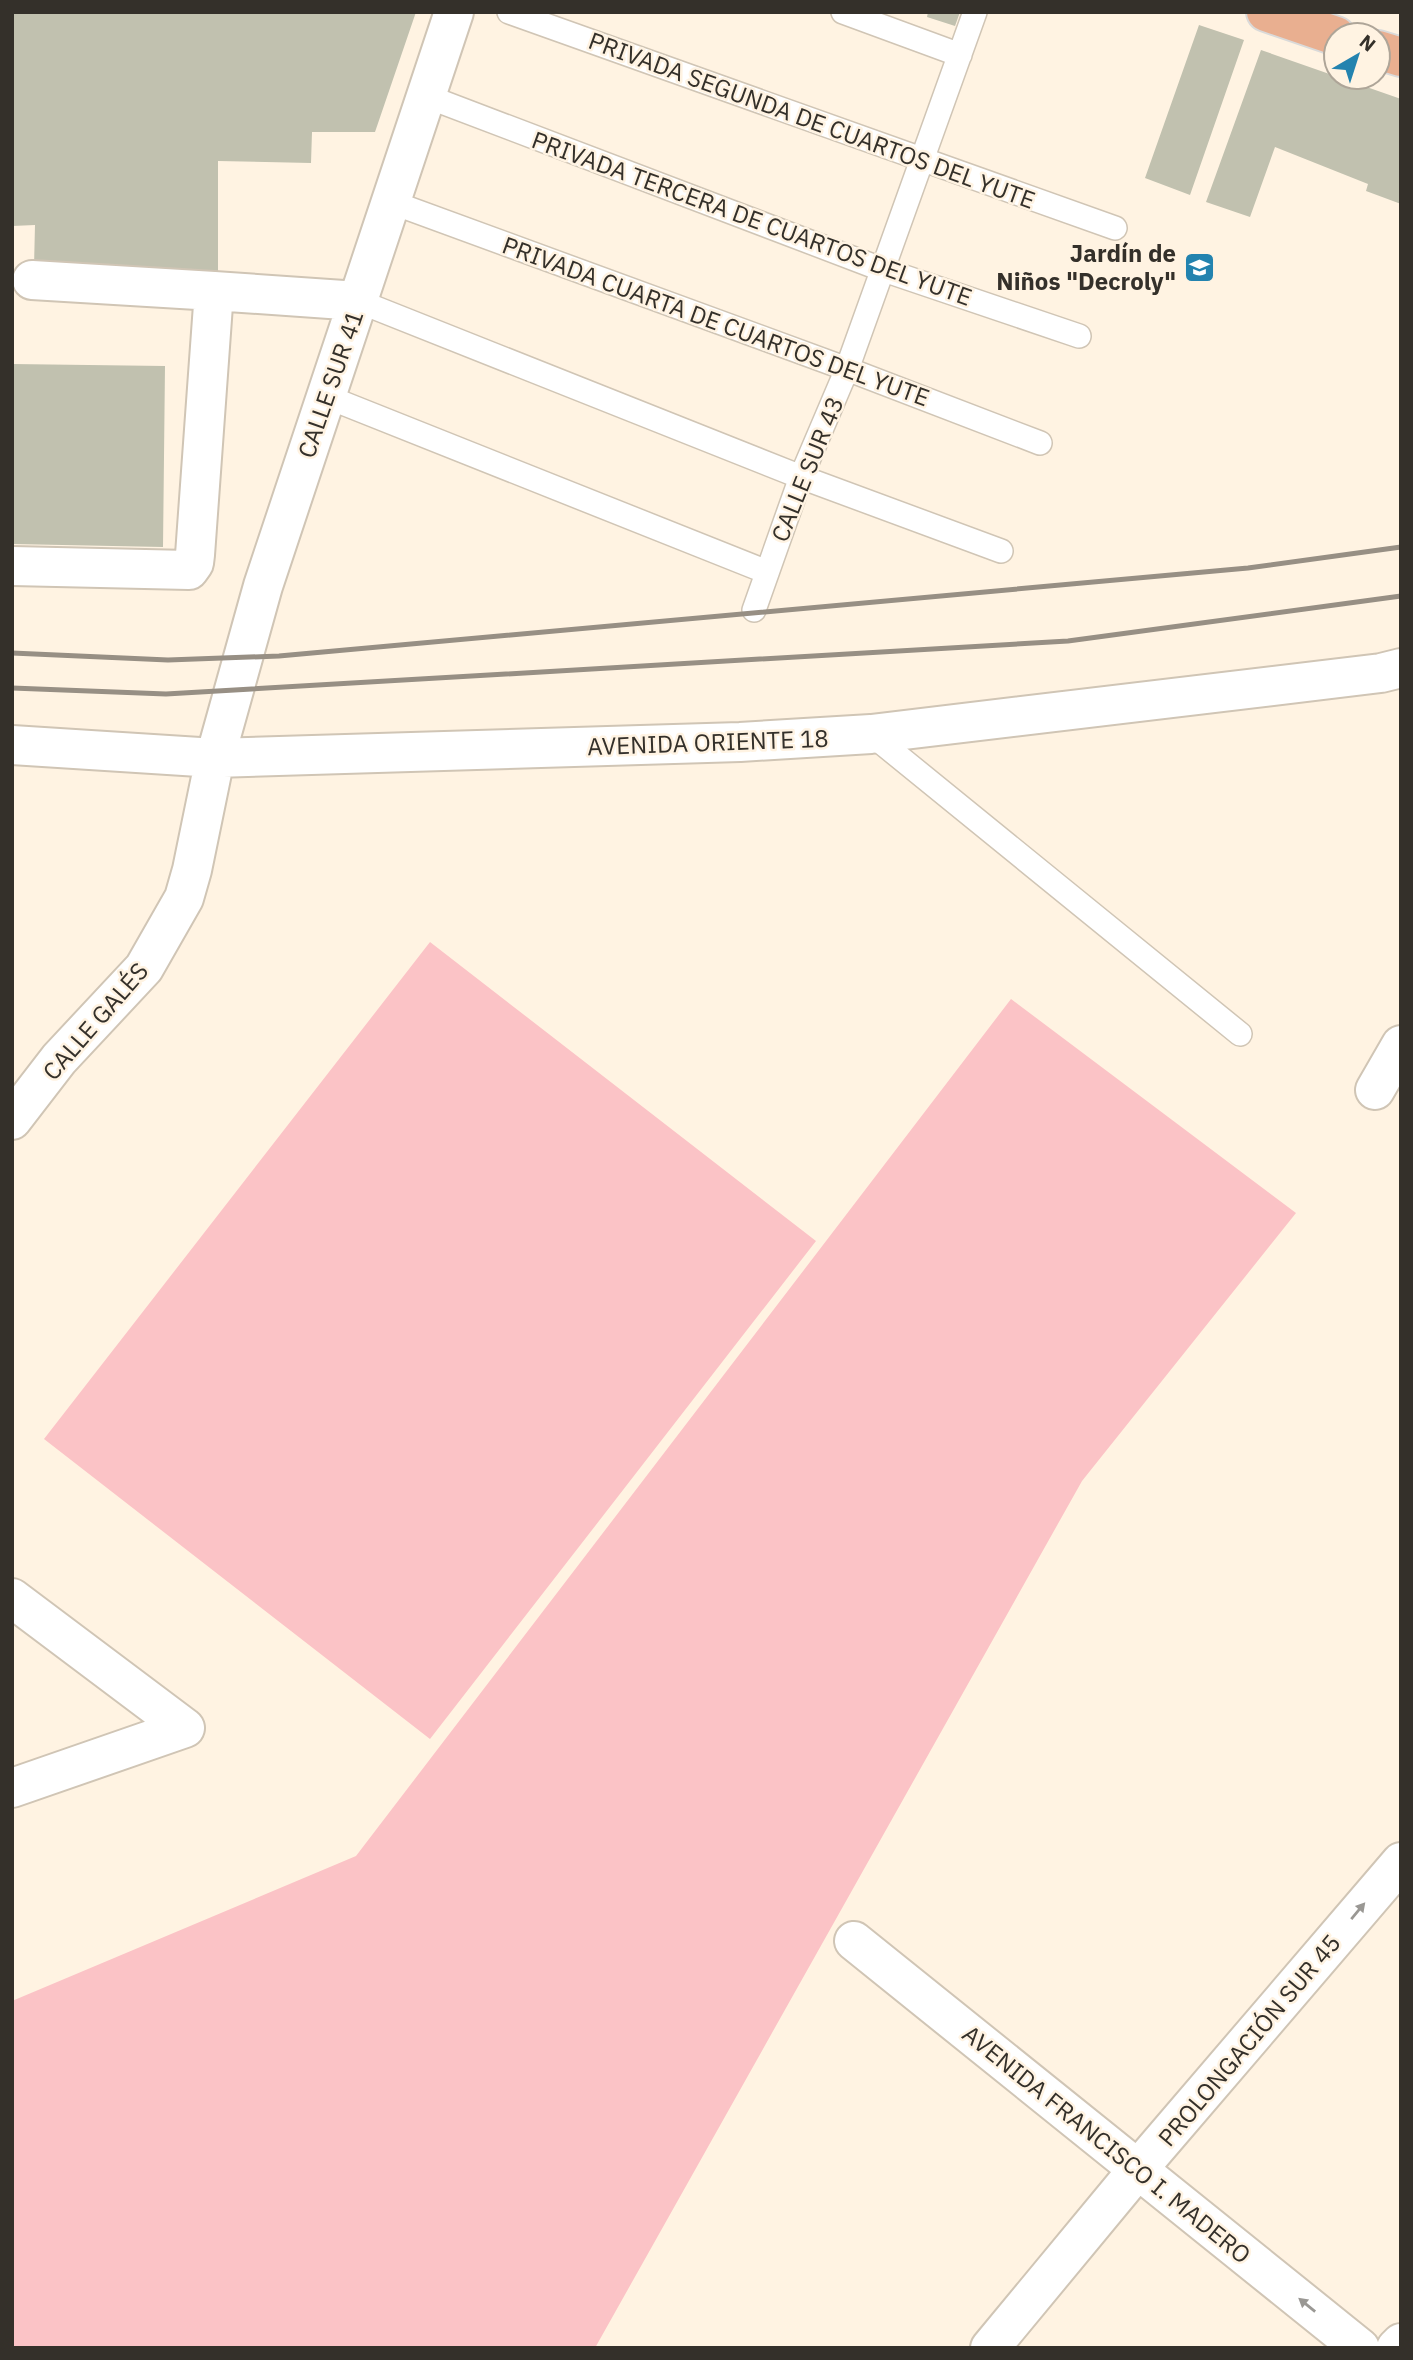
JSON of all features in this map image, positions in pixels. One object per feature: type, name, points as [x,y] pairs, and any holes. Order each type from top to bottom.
[{"type":"main road","points":[[1266,12],[1322,31]]},
{"type":"street","name":"CALLE SUR 41","points":[[215,758],[263,586],[454,12]]},
{"type":"street","points":[[32,280],[358,300]]},
{"type":"street","points":[[12,566],[189,570],[194,564],[214,291]]},
{"type":"street","name":"AVENIDA ORIENTE 18","points":[[12,745],[215,758],[740,742],[872,734],[1394,678]]},
{"type":"street","name":"CALLE GALÉS","points":[[12,1120],[60,1059],[144,968],[184,898],[215,758]]},
{"type":"street","points":[[1375,1090],[1401,1045]]},
{"type":"street","points":[[12,1598],[185,1728],[12,1788]]},
{"type":"street","name":"PROLONGACIÓN SUR 45","points":[[990,2348],[1139,2168],[1401,1861]]},
{"type":"street","name":"AVENIDA FRANCISCO I. MADERO","points":[[854,1941],[1360,2348]]},
{"type":"street","points":[[1396,2348],[1401,2343]]},
{"type":"lane","name":"PRIVADA SEGUNDA DE CUARTOS DEL YUTE","points":[[509,12],[1115,228]]},
{"type":"lane","points":[[843,12],[960,55]]},
{"type":"lane","name":"CALLE SUR 43","points":[[754,610],[800,477],[847,369],[975,12]]},
{"type":"lane","name":"PRIVADA TERCERA DE CUARTOS DEL YUTE","points":[[426,96],[881,269],[1079,337]]},
{"type":"lane","name":"PRIVADA CUARTA DE CUARTOS DEL YUTE","points":[[391,202],[847,369],[1040,443]]},
{"type":"lane","points":[[358,300],[800,477],[1001,551]]},
{"type":"lane","points":[[326,396],[767,572]]},
{"type":"lane","points":[[872,734],[1240,1034]]},
{"type":"shaded area","points":[[430,942],[816,1241],[430,1739],[44,1439]]},
{"type":"shaded area","points":[[1011,999],[1296,1213],[1082,1481],[595,2348],[12,2348],[12,2001],[356,1856]]},
{"type":"building","points":[[12,12],[416,12],[375,132],[312,132],[311,163],[218,161],[218,272],[34,267],[35,225],[12,226]]},
{"type":"building","points":[[928,12],[960,12],[955,26],[927,17]]},
{"type":"building","points":[[1199,25],[1244,40],[1190,195],[1145,178]]},
{"type":"building","points":[[1261,50],[1322,71],[1322,91],[1378,91],[1401,99],[1401,204],[1366,191],[1368,184],[1275,147],[1250,217],[1206,202]]},
{"type":"building","points":[[12,364],[165,366],[163,547],[12,544]]},
{"type":"railway","points":[[12,653],[168,660],[279,656],[1248,568],[1401,547]]},
{"type":"railway","points":[[12,688],[166,694],[1068,641],[1401,596]]},
{"type":"place","name":"Jardín de Niños \"Decroly\"","points":[[1199,267]]}]
